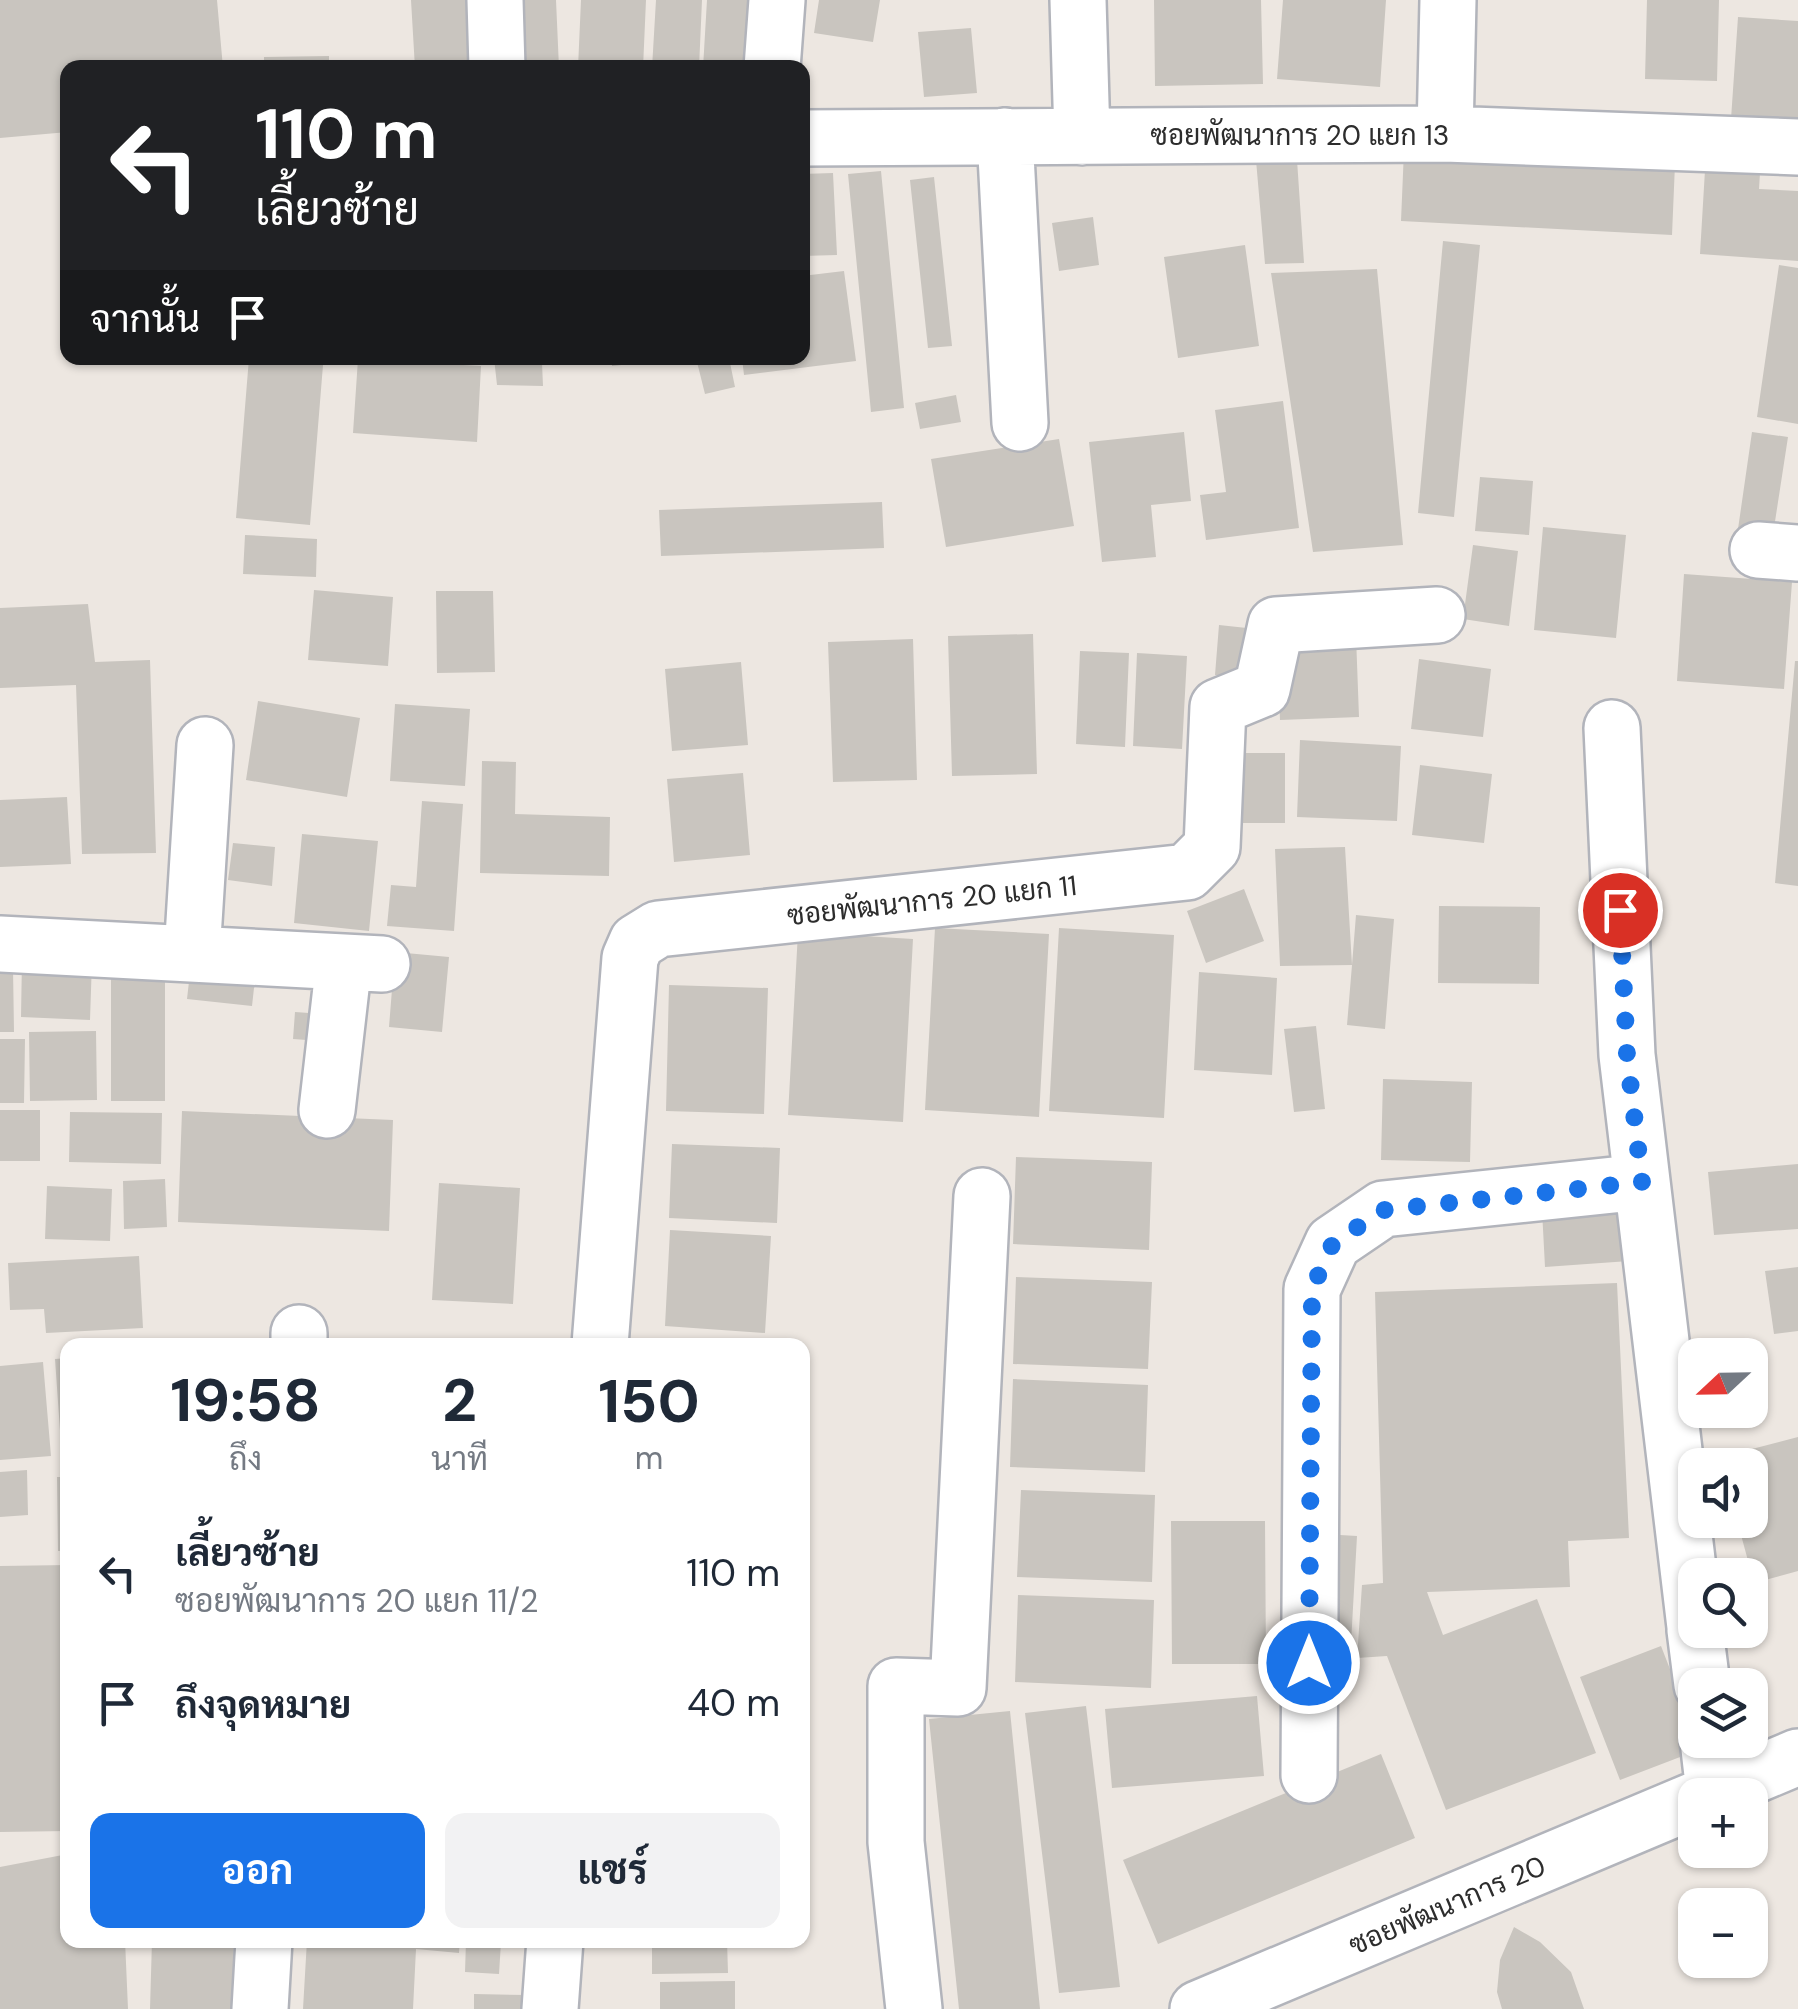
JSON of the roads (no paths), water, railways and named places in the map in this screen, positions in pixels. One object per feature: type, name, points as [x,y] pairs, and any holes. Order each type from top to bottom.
[{"type":"street","points":[[495,0],[496,60]]},
{"type":"street","points":[[773,60],[777,0]]},
{"type":"street","points":[[1078,0],[1082,136]]},
{"type":"street","points":[[1445,134],[1448,0]]},
{"type":"street","name":"ซอยพัฒนาการ 20 แยก 13","points":[[810,138],[1445,134],[1798,147]]},
{"type":"street","points":[[1005,136],[1020,423]]},
{"type":"street","name":"ซอยพัฒนาการ 20 แยก 11","points":[[601,1338],[630,958],[637,942],[658,928],[1187,872],[1212,848],[1218,707],[1262,688],[1276,625],[1437,615]]},
{"type":"street","points":[[1612,728],[1627,1055],[1687,1558]]},
{"type":"street","points":[[192,954],[205,744]]},
{"type":"street","points":[[0,944],[363,964],[327,1110]]},
{"type":"street","points":[[1308,1775],[1312,1289],[1333,1243],[1384,1210],[1642,1182]]},
{"type":"street","points":[[914,2009],[896,1842],[896,1686],[958,1688],[982,1196]]},
{"type":"street","name":"ซอยพัฒนาการ 20","points":[[1721,1778],[1798,1757]]},
{"type":"street","name":"ซอยพัฒนาการ 20","points":[[1208,2007],[1294,1990],[1678,1796]]},
{"type":"street","points":[[260,2009],[264,1948]]},
{"type":"street","points":[[550,2009],[554,1948]]}]
